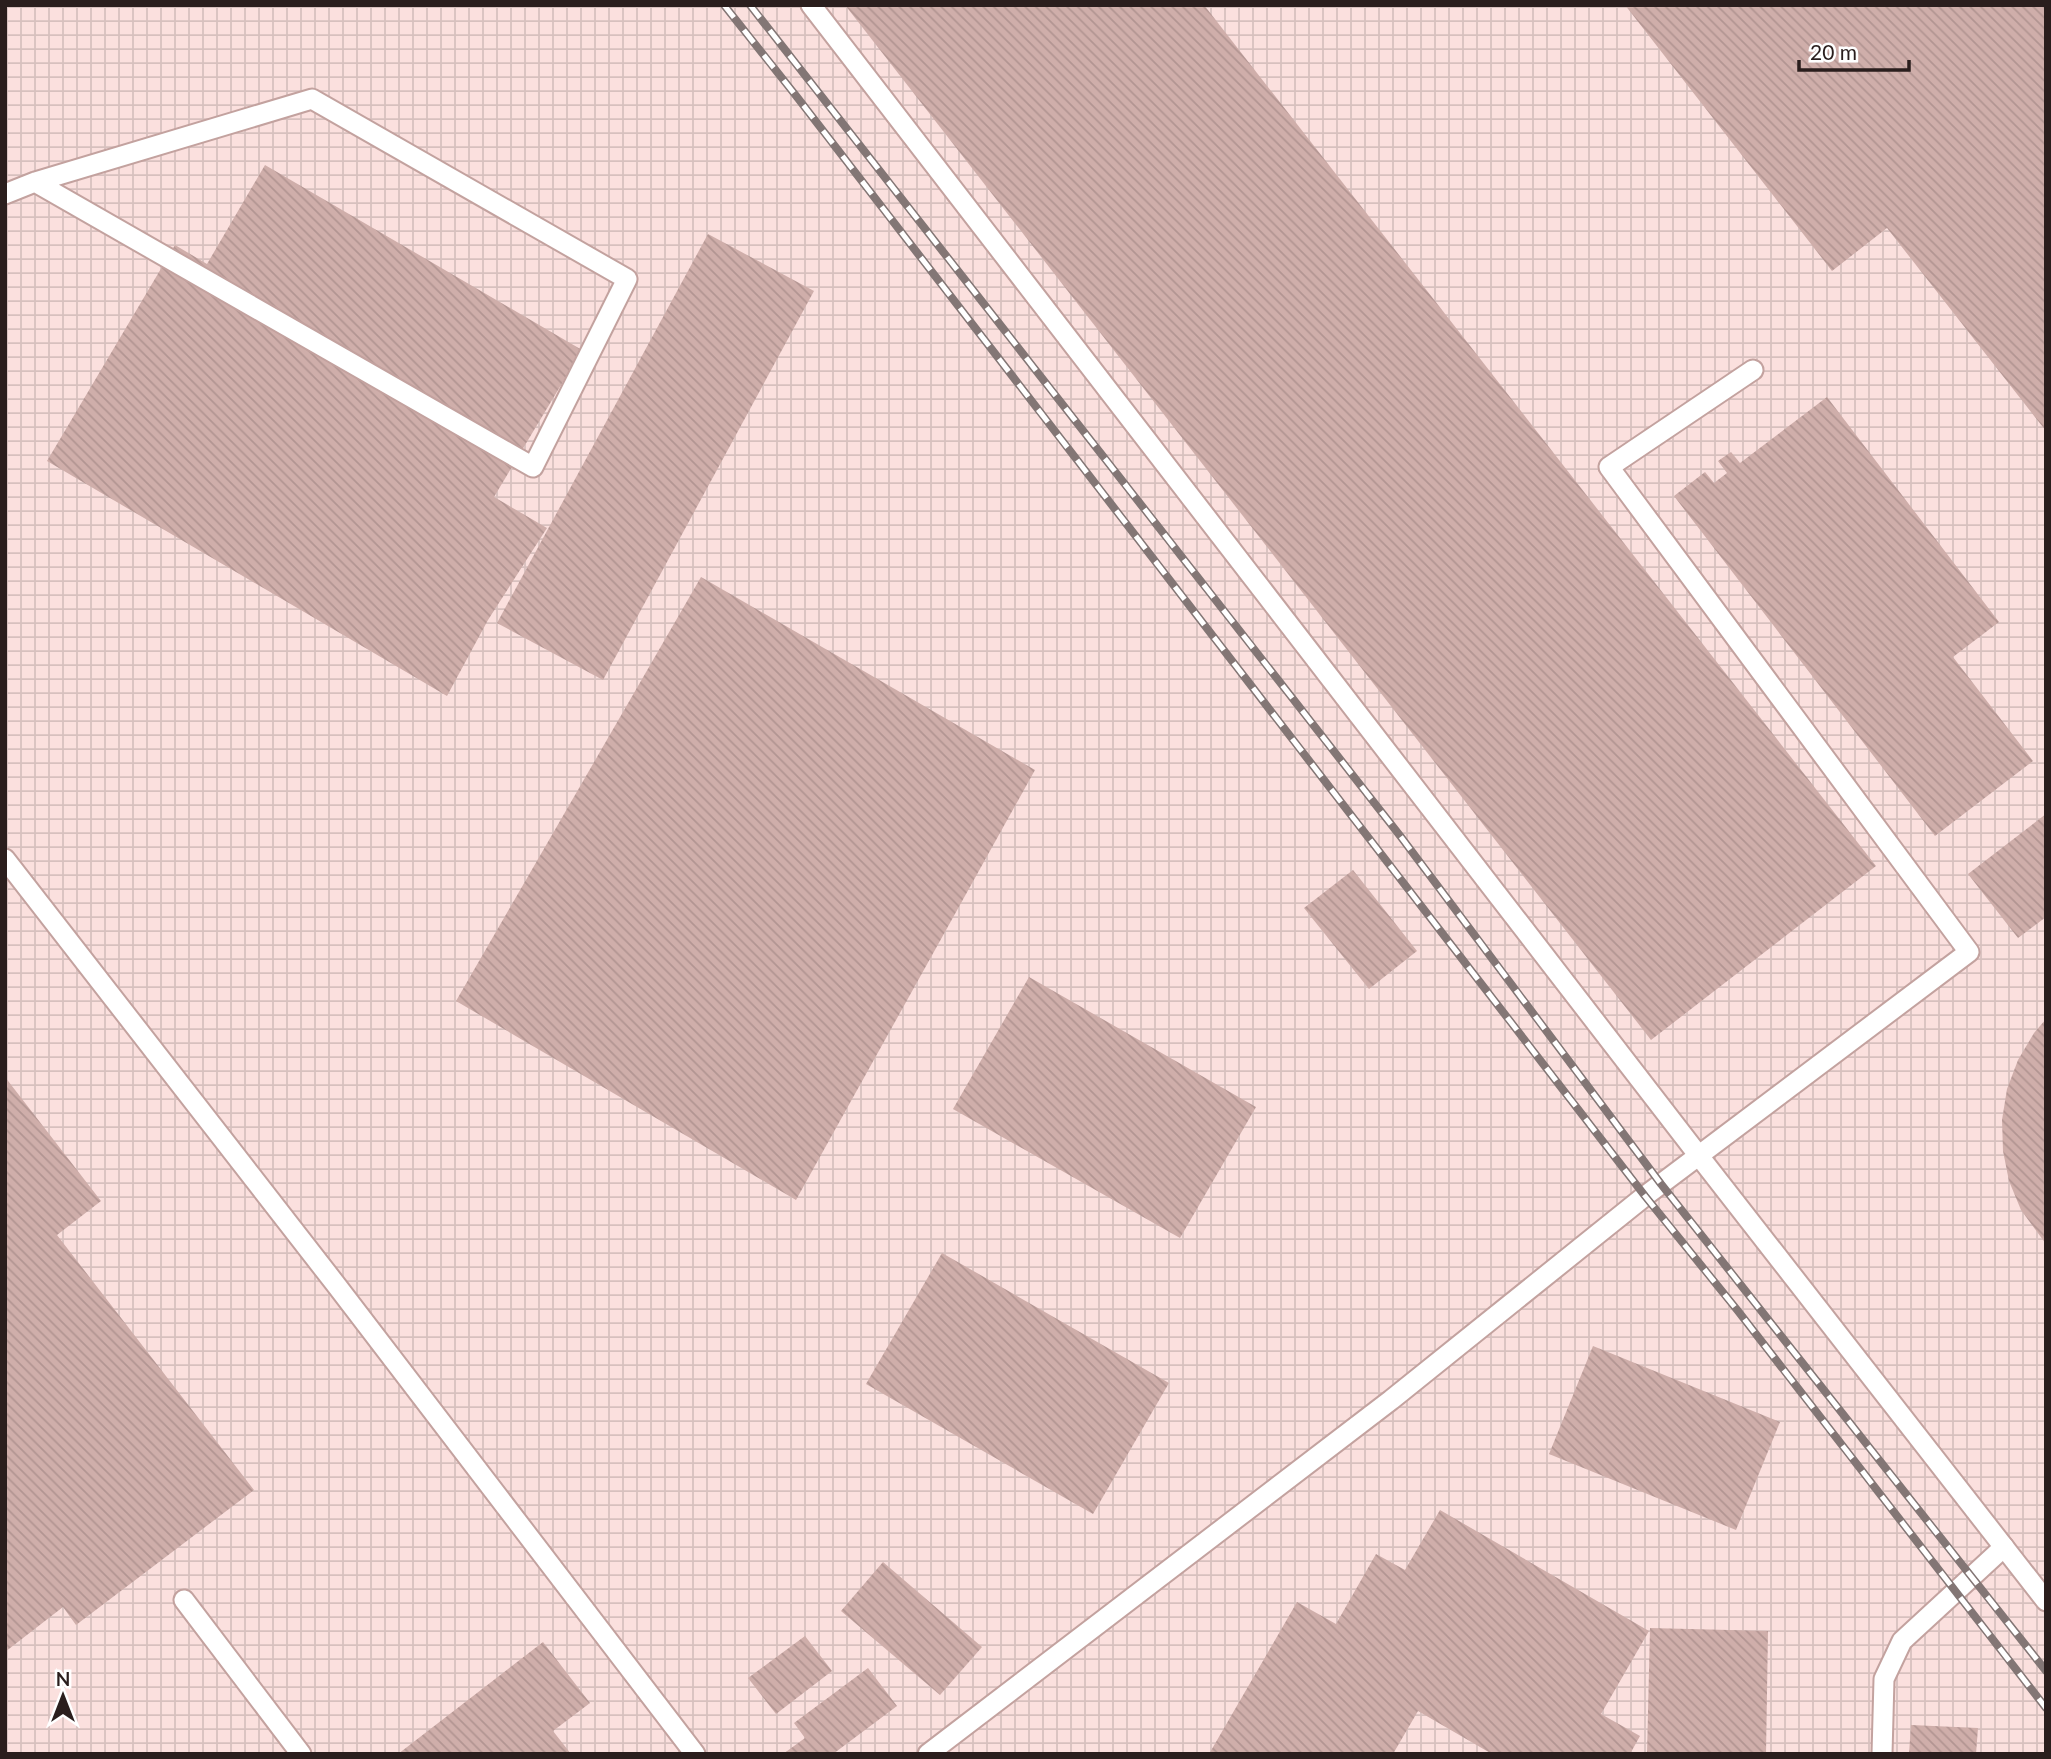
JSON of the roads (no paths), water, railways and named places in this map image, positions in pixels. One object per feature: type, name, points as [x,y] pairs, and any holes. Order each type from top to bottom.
[{"type":"lane","points":[[811,5],[2046,1601]]},
{"type":"lane","points":[[5,194],[35,182],[312,99],[627,279],[533,467],[35,182]]},
{"type":"lane","points":[[928,1754],[1409,1387],[1583,1244],[1969,952],[1609,467],[1753,370]]},
{"type":"lane","points":[[5,859],[337,1286],[695,1754]]},
{"type":"lane","points":[[1882,1754],[1884,1679],[1902,1641],[2004,1547]]},
{"type":"lane","points":[[184,1600],[301,1754]]},
{"type":"railway","points":[[724,5],[1645,1196],[1738,1311],[2046,1708]]},
{"type":"railway","points":[[750,5],[1401,837],[1661,1184],[2046,1671]]}]
